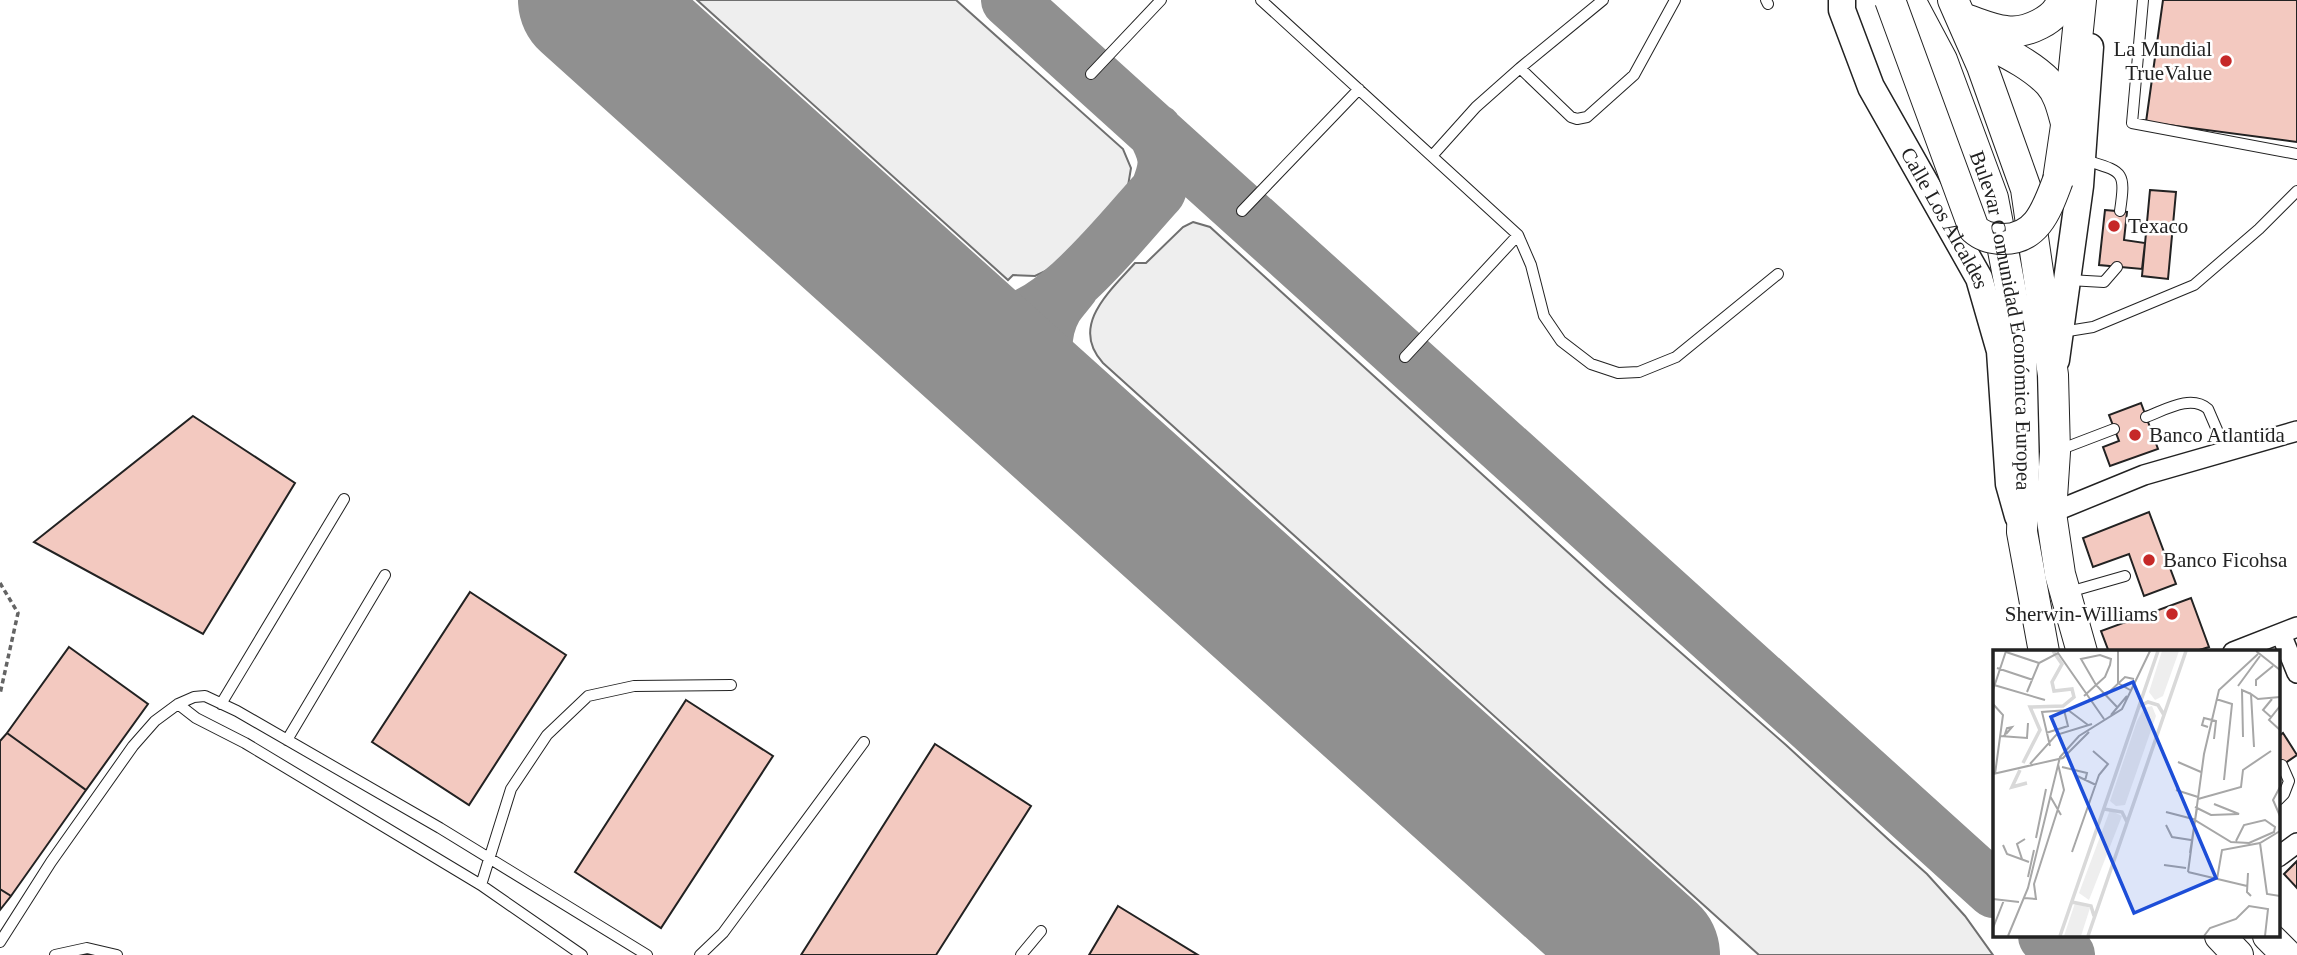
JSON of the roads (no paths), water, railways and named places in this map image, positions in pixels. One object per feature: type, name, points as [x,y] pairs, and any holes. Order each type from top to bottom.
[{"type":"main road","name":"Calle Los Alcaldes","points":[[1842,0],[1842,10],[1871,87],[1979,278],[2000,351],[2009,484],[2022,532]]},
{"type":"main road","points":[[1891,0],[1973,229],[1982,236],[1999,239],[2021,237],[2039,223],[2058,180],[2067,127],[2081,0]]},
{"type":"main road","name":"Bulevar Comunidad Económica Europea","points":[[1910,0],[1942,60],[1993,198],[2021,344],[2024,467],[2022,532],[2044,650]]},
{"type":"main road","points":[[1962,18],[2008,32],[2021,30],[2052,16],[2062,4],[2062,0]]},
{"type":"main road","points":[[2053,375],[2068,280],[2082,159],[2094,0]]},
{"type":"main road","name":"Bulevar Comunidad Económica Europea","points":[[1962,18],[2026,189],[2053,375],[2055,452],[2051,513],[2065,593],[2081,650]]},
{"type":"main road","points":[[1962,18],[2049,83],[2061,102],[2067,127]]},
{"type":"main road","points":[[2221,937],[2238,955]]},
{"type":"main road","points":[[2269,937],[2287,955]]},
{"type":"street","points":[[2051,513],[2144,475],[2297,431]]},
{"type":"street","points":[[2238,650],[2289,630],[2297,673]]},
{"type":"street","points":[[2280,856],[2297,843]]},
{"type":"lane","points":[[1091,74],[1161,0]]},
{"type":"lane","points":[[1261,0],[1518,235],[1531,265],[1544,316],[1561,341],[1591,364],[1618,373],[1639,372],[1676,358],[1778,274]]},
{"type":"lane","points":[[1432,156],[1476,107],[1603,0]]},
{"type":"lane","points":[[1520,68],[1571,117],[1587,117],[1634,75],[1675,0]]},
{"type":"lane","points":[[2143,0],[2132,123],[2297,154]]},
{"type":"lane","points":[[1242,211],[1359,89]]},
{"type":"lane","points":[[2082,159],[2114,169],[2120,174],[2124,184],[2120,211]]},
{"type":"lane","points":[[2060,332],[2093,327],[2194,285],[2259,229],[2297,191]]},
{"type":"lane","points":[[1405,357],[1518,235]]},
{"type":"lane","points":[[2068,280],[2104,282],[2117,267]]},
{"type":"lane","points":[[2146,417],[2192,401],[2202,404],[2208,409],[2227,453]]},
{"type":"lane","points":[[2055,452],[2114,429]]},
{"type":"lane","points":[[221,704],[344,499]]},
{"type":"lane","points":[[287,740],[385,575]]},
{"type":"lane","points":[[2065,593],[2126,576]]},
{"type":"lane","points":[[481,885],[511,789],[547,735],[588,696],[634,686],[731,685]]},
{"type":"lane","points":[[0,942],[51,862],[133,746],[155,721],[178,704],[194,697],[205,696],[488,856],[647,955]]},
{"type":"lane","points":[[178,704],[196,718],[245,743],[481,885],[582,955]]},
{"type":"lane","points":[[700,955],[723,933],[864,742]]},
{"type":"lane","points":[[2280,798],[2289,782],[2282,765]]},
{"type":"lane","points":[[1020,955],[1041,932]]},
{"type":"lane","points":[[55,955],[87,948],[117,955]]},
{"type":"place","name":"La Mundial TrueValue","points":[[2226,61]]},
{"type":"place","name":"Texaco","points":[[2114,226]]},
{"type":"place","name":"Banco Atlantida","points":[[2135,435]]},
{"type":"place","name":"Banco Ficohsa","points":[[2149,560]]},
{"type":"place","name":"Sherwin-Williams","points":[[2172,614]]}]
